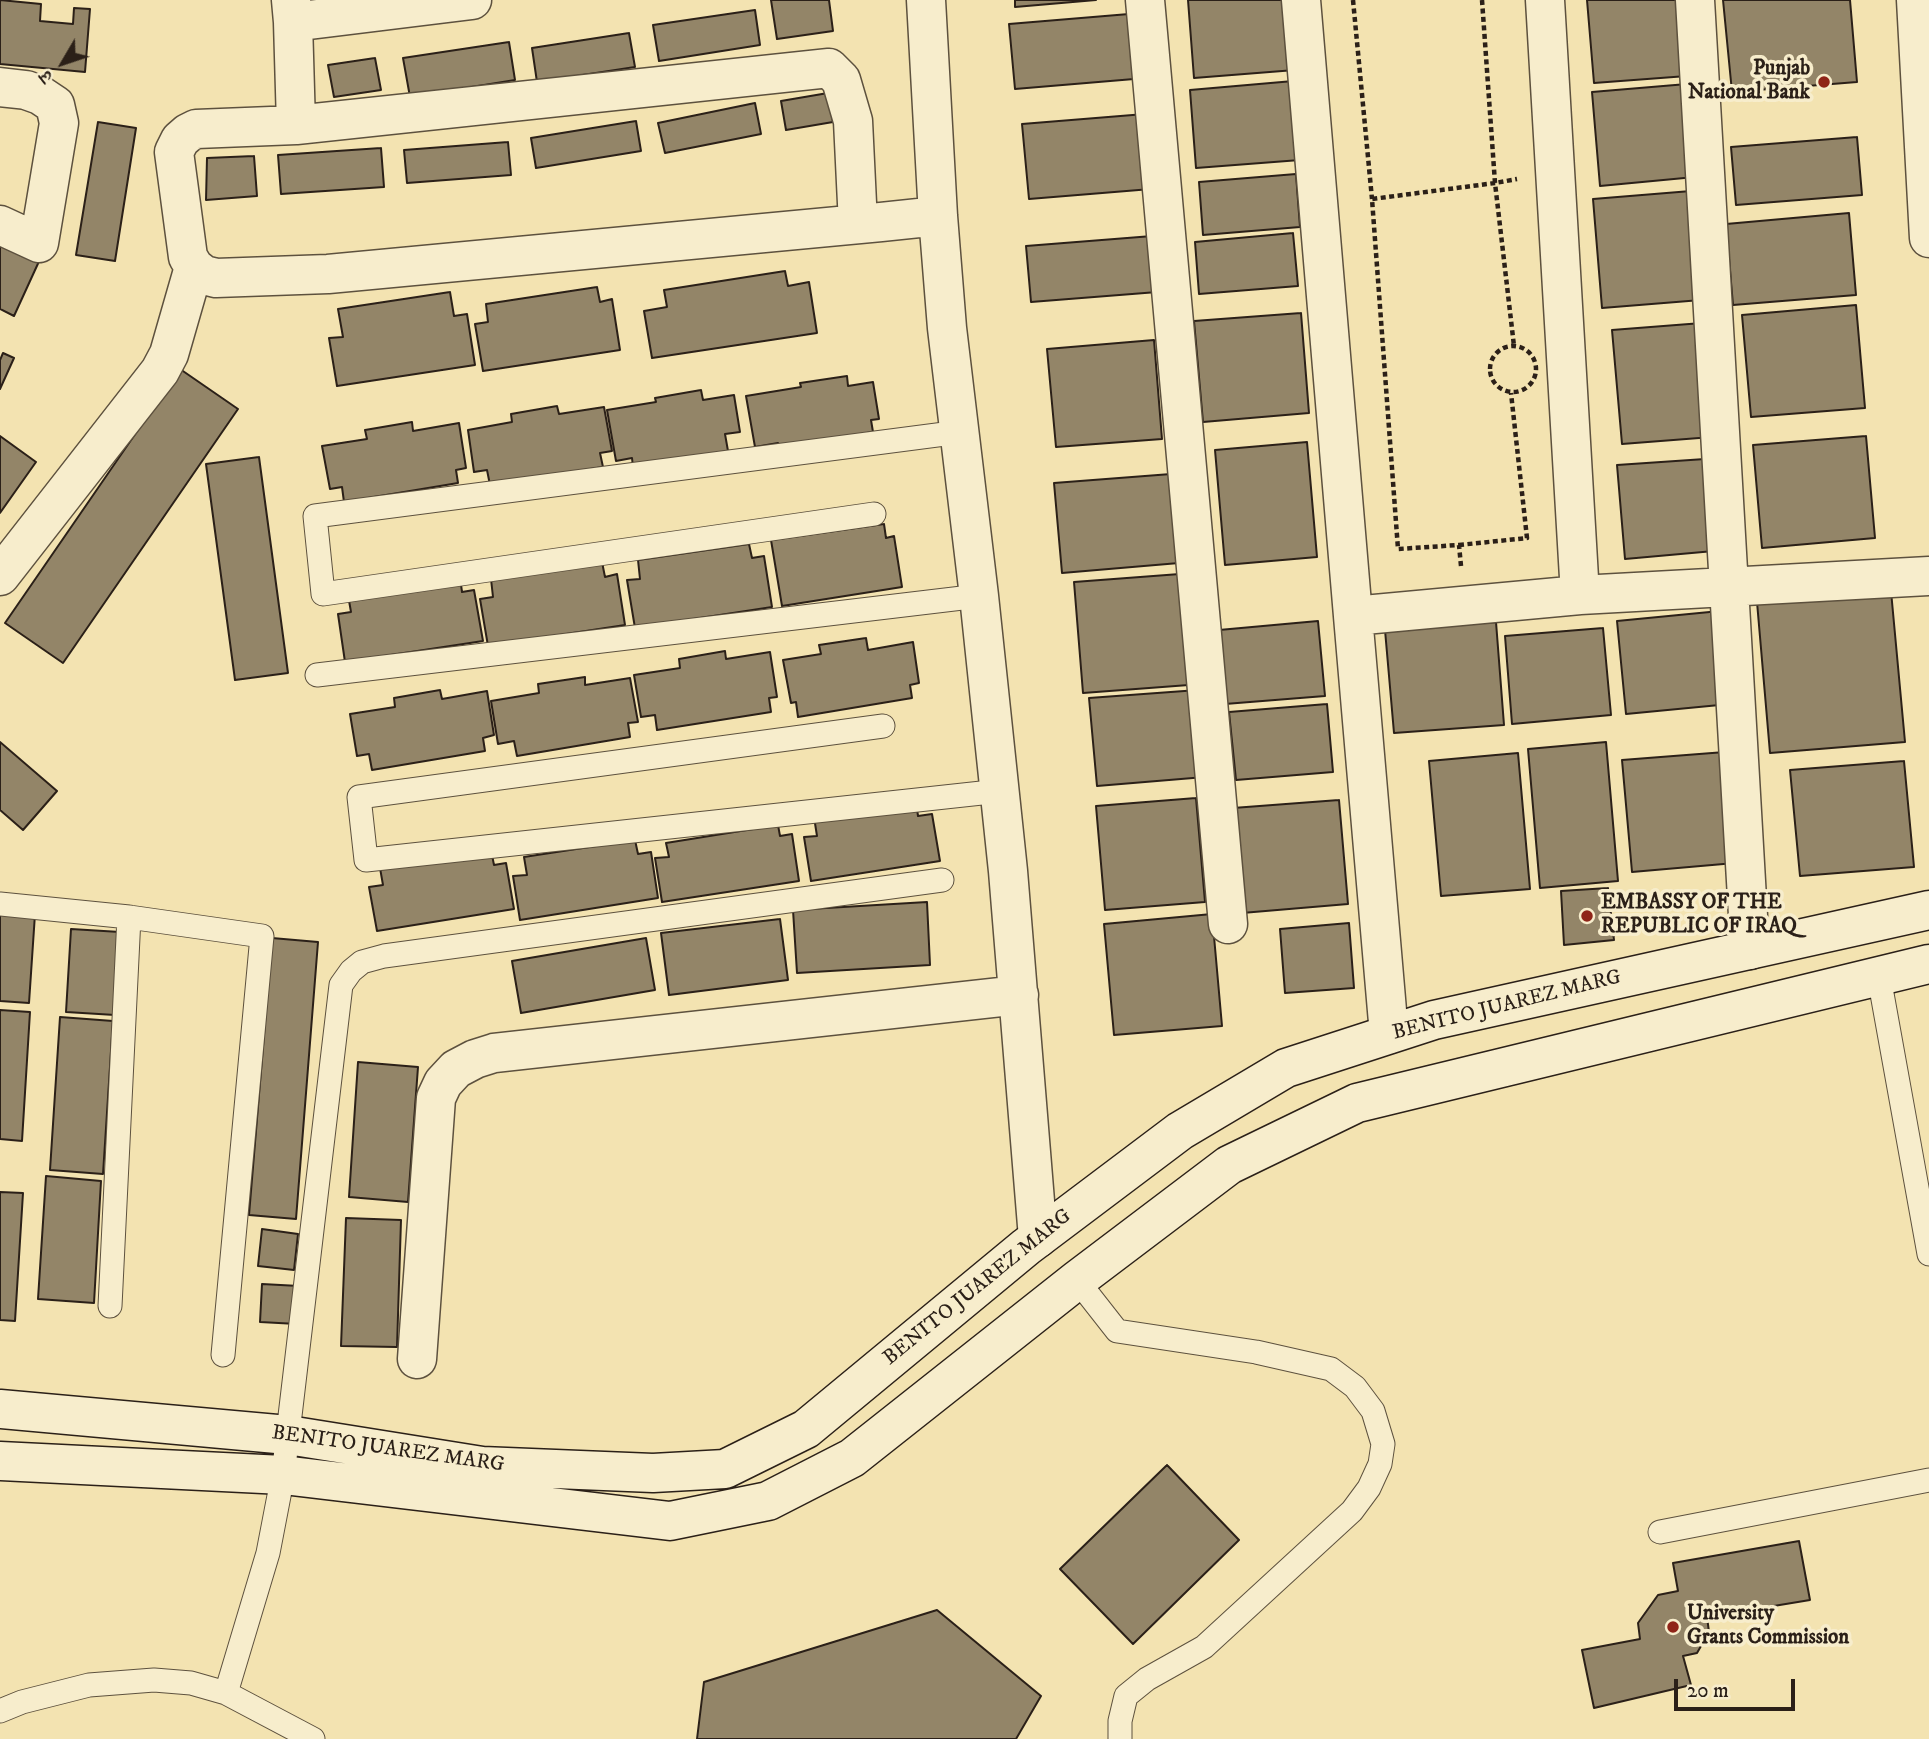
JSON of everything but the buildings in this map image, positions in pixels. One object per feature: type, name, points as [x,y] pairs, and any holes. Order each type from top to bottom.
[{"type":"street","points":[[296,125],[292,11],[472,0]]},
{"type":"street","points":[[926,0],[947,328],[1000,791],[1038,1238]]},
{"type":"street","points":[[1145,0],[1228,923]]},
{"type":"street","points":[[1301,0],[1387,1016]]},
{"type":"street","points":[[1545,0],[1580,595]]},
{"type":"street","points":[[1695,0],[1750,950]]},
{"type":"street","points":[[1916,0],[1925,99],[1929,237]]},
{"type":"street","points":[[858,224],[853,121],[841,80],[829,68],[296,125],[196,130],[180,140],[174,152],[188,257],[194,267],[204,275],[216,278],[328,274],[858,224],[938,216]]},
{"type":"street","points":[[0,87],[26,90],[40,95],[55,105],[58,123],[39,243],[0,225]]},
{"type":"street","points":[[0,576],[160,371],[169,354],[194,267]]},
{"type":"street","points":[[1353,616],[1580,595],[1929,576]]},
{"type":"street","name":"BENITO JUAREZ MARG","points":[[0,1409],[288,1435],[481,1466],[653,1473],[725,1469],[806,1429],[1038,1238],[1180,1131],[1286,1068],[1387,1016],[1434,1020],[1929,910]]},
{"type":"street","name":"BENITO JUAREZ MARG","points":[[0,1461],[284,1475],[670,1521],[768,1501],[852,1458],[1077,1280],[1229,1165],[1357,1103],[1929,964]]},
{"type":"street","points":[[417,1359],[436,1098],[443,1083],[456,1069],[494,1053],[1019,995]]},
{"type":"lane","points":[[874,514],[323,594],[315,516],[960,432]]},
{"type":"lane","points":[[317,675],[979,597]]},
{"type":"lane","points":[[883,726],[359,797],[366,860],[1000,791]]},
{"type":"lane","points":[[226,1693],[268,1553],[284,1475],[341,985],[351,971],[362,962],[384,956],[942,880]]},
{"type":"lane","points":[[0,904],[129,917],[262,936],[223,1355]]},
{"type":"lane","points":[[110,1306],[129,917]]},
{"type":"lane","points":[[1879,977],[1929,1254]]},
{"type":"lane","points":[[1077,1280],[1117,1331],[1256,1352],[1331,1369],[1355,1387],[1373,1410],[1383,1444],[1380,1464],[1369,1488],[1352,1511],[1204,1647],[1147,1679],[1126,1696],[1120,1721],[1120,1739]]},
{"type":"lane","points":[[1660,1532],[1929,1480]]},
{"type":"lane","points":[[0,1711],[89,1685],[166,1681],[191,1683],[226,1693],[313,1739]]},
{"type":"path","points":[[1353,0],[1372,199],[1398,550],[1527,538],[1511,393]]},
{"type":"path","points":[[1482,0],[1495,183],[1514,345]]},
{"type":"path","points":[[1372,199],[1495,183]]},
{"type":"path","points":[[1514,345],[1522,347],[1533,356],[1537,370],[1531,385],[1511,393],[1492,379],[1490,363],[1499,350],[1514,345]]},
{"type":"path","points":[[1459,545],[1466,605]]},
{"type":"place","name":"Punjab National Bank","points":[[1824,82]]},
{"type":"place","name":"EMBASSY OF THE REPUBLIC OF IRAQ","points":[[1587,916]]},
{"type":"place","name":"University Grants Commission","points":[[1673,1627]]}]
